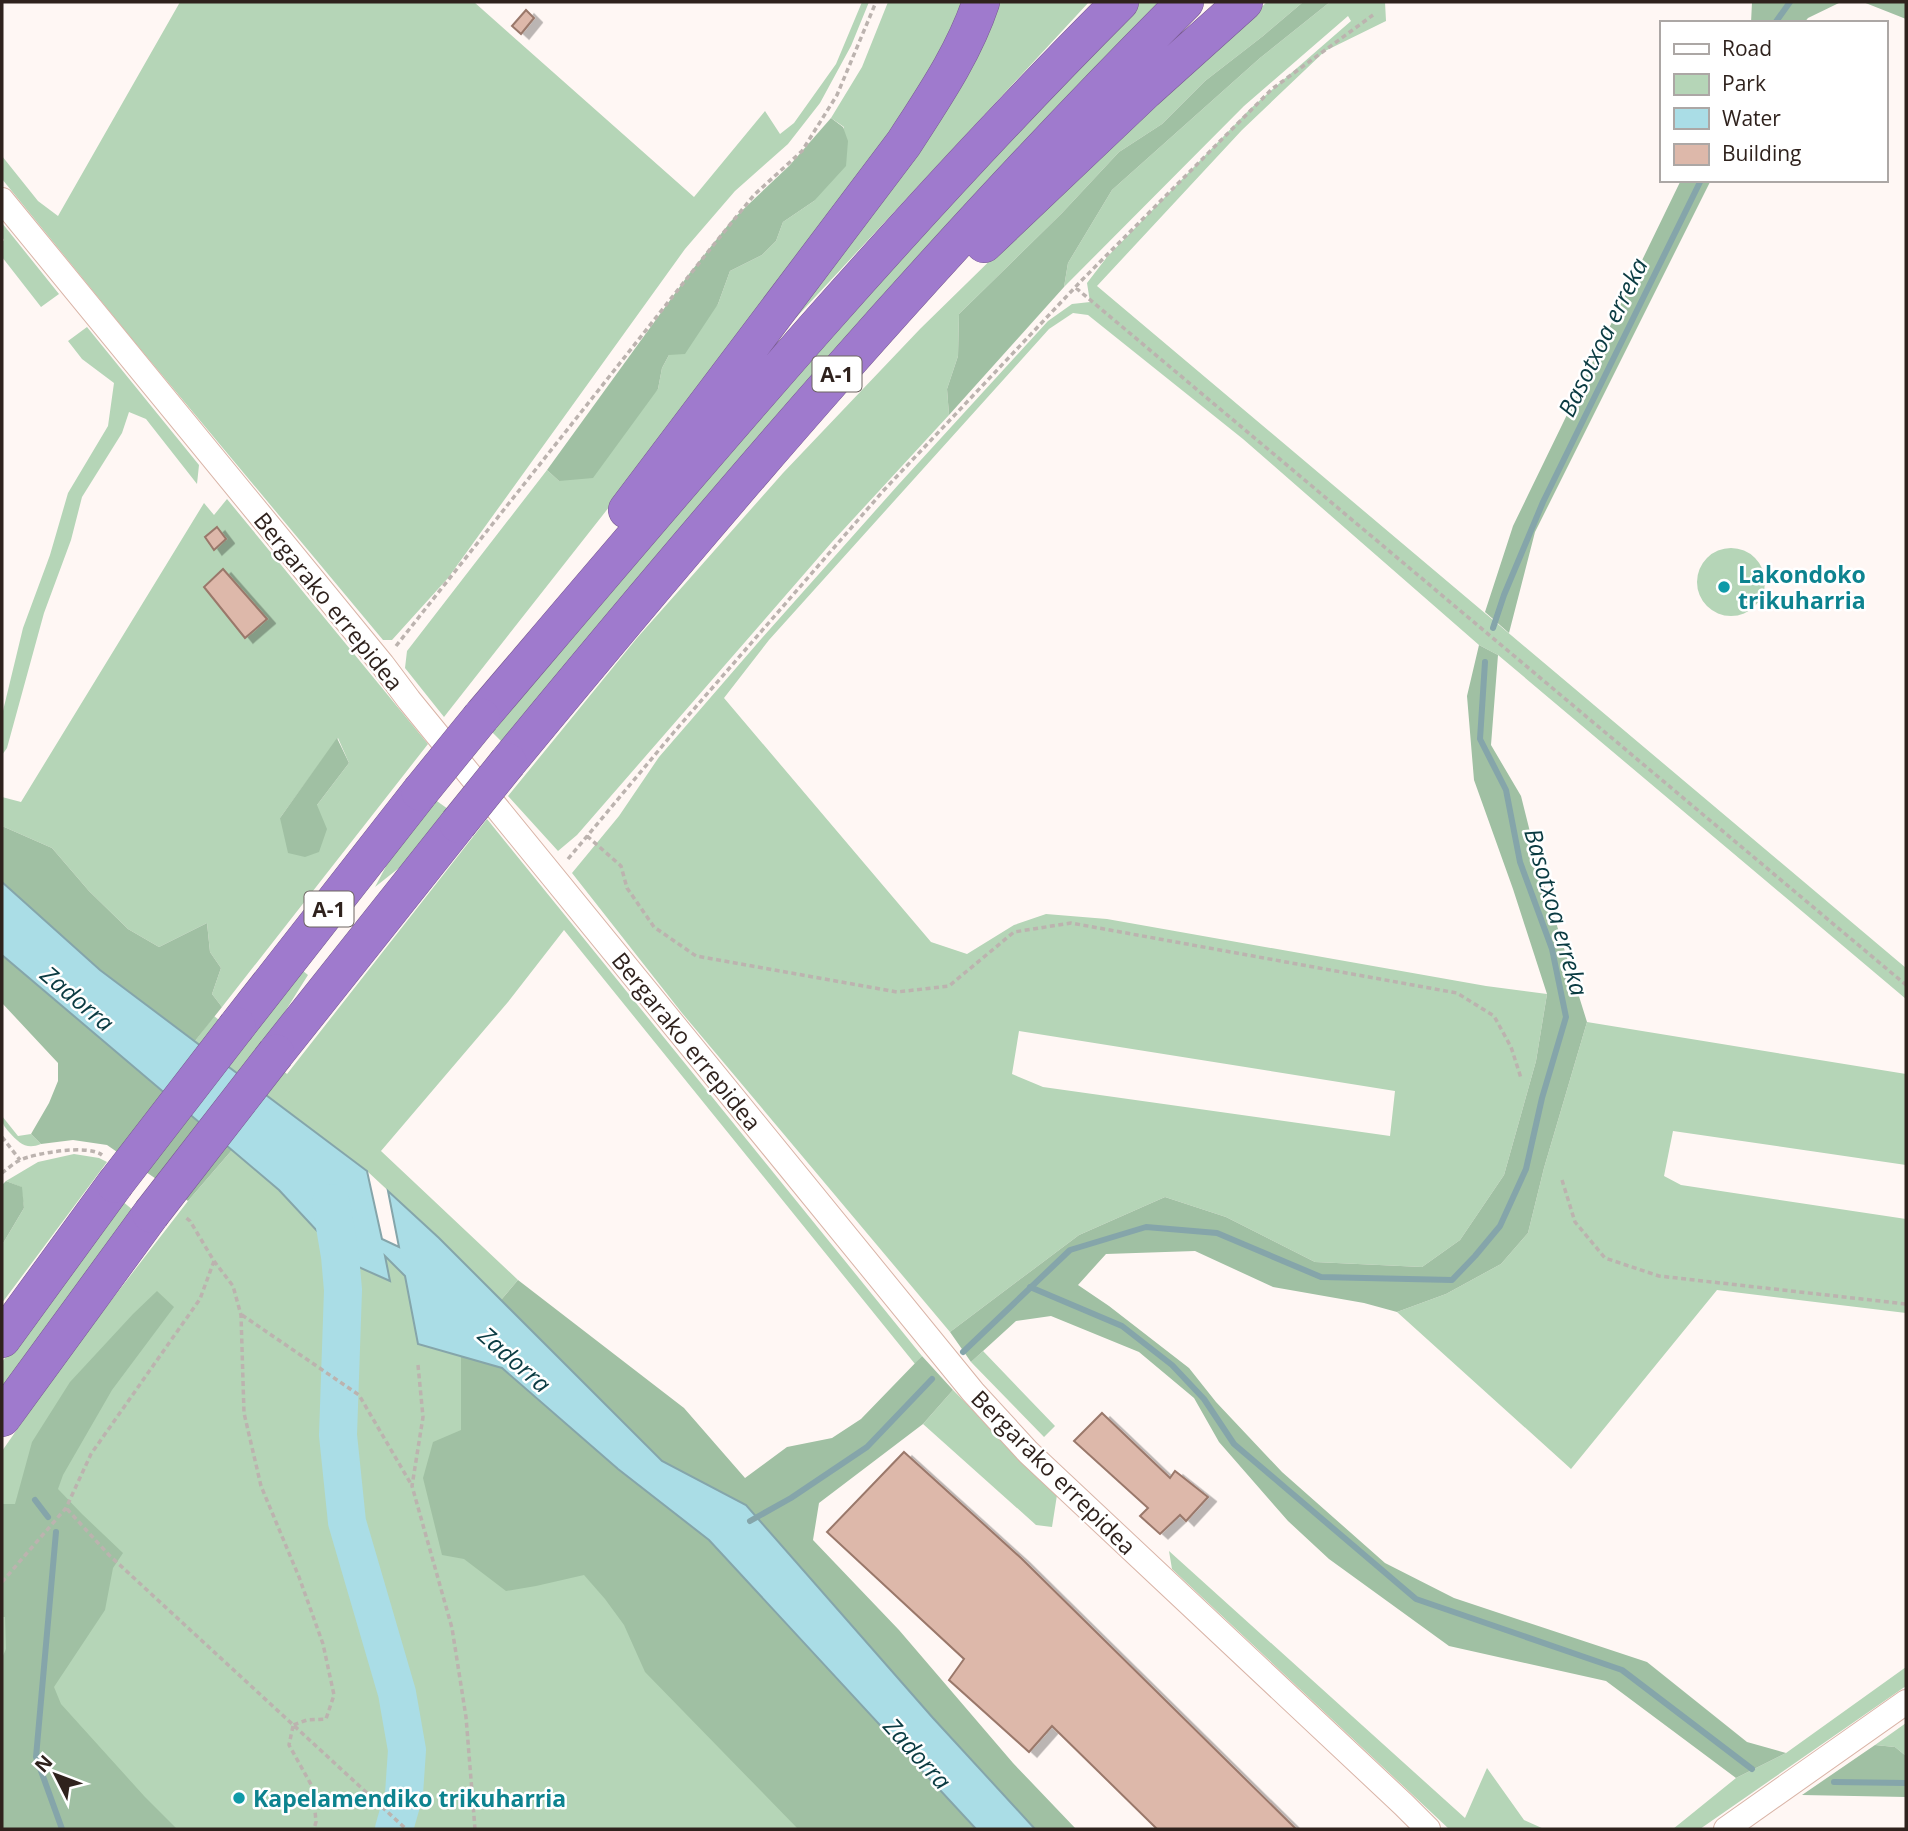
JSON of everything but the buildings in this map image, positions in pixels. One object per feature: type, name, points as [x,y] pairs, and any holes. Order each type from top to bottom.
[{"type":"highway","points":[[481,717],[596,552],[904,143],[944,81],[981,2]]},
{"type":"highway","name":"A-1","points":[[2,1339],[115,1184],[481,717],[758,392],[915,217],[1062,59],[1120,2]]},
{"type":"highway","name":"A-1","points":[[2,1418],[150,1214],[276,1052],[508,762],[654,585],[950,247],[1104,83],[1185,2]]},
{"type":"highway","points":[[774,445],[1145,91],[1244,2]]},
{"type":"street","name":"Bergarako errepidea","points":[[2,200],[973,1392],[1038,1461],[1428,1829]]},
{"type":"street","points":[[1726,1829],[1906,1702]]},
{"type":"path","points":[[382,664],[754,195],[802,151],[837,94],[876,2]]},
{"type":"path","points":[[553,877],[674,732],[884,491],[1076,288],[1272,89],[1373,15]]},
{"type":"path","points":[[1076,288],[1906,985]]},
{"type":"path","points":[[587,835],[621,866],[627,888],[654,927],[696,956],[897,992],[949,986],[1014,932],[1071,923],[1457,993],[1494,1016],[1511,1047],[1521,1078]]},
{"type":"path","points":[[2,1137],[20,1160]]},
{"type":"path","points":[[2,1173],[20,1160],[60,1150],[97,1151]]},
{"type":"path","points":[[1562,1180],[1575,1223],[1605,1258],[1659,1276],[1906,1304]]},
{"type":"path","points":[[190,1221],[233,1286],[241,1315],[244,1413],[261,1486],[299,1577],[323,1644],[334,1695],[326,1719],[307,1720],[293,1725]]},
{"type":"path","points":[[2,1582],[66,1508],[91,1454],[200,1299],[214,1261]]},
{"type":"path","points":[[241,1315],[359,1395],[412,1486],[452,1628],[466,1717],[475,1829]]},
{"type":"path","points":[[412,1486],[423,1417],[418,1365]]},
{"type":"path","points":[[66,1508],[109,1555],[406,1829]]},
{"type":"path","points":[[293,1725],[289,1745],[313,1788],[316,1822],[314,1829]]},
{"type":"green space","points":[[180,2],[474,2],[694,197],[765,111],[780,134],[794,123],[836,64],[862,2],[869,2],[851,46],[820,103],[788,144],[735,191],[685,249],[448,578],[392,640],[383,640],[2,179],[2,156],[38,201],[58,216]]},
{"type":"green space","points":[[888,2],[967,2],[905,115],[617,497],[444,717],[405,668],[407,651],[547,470],[559,481],[658,389],[662,368],[669,355],[718,304],[730,271],[762,255],[776,241],[783,222],[814,201],[844,127],[831,118],[862,67]]},
{"type":"green space","points":[[993,2],[1089,2],[752,365]]},
{"type":"green space","points":[[1140,2],[1163,2],[502,742],[491,731],[766,402],[1076,66]]},
{"type":"green space","points":[[1267,2],[1303,2],[1205,81],[1162,124],[1119,152],[1062,213],[959,314],[958,356],[947,389],[949,415],[832,542],[577,835],[558,851],[508,796],[637,638],[783,473],[920,329],[1106,147]]},
{"type":"green space","points":[[1303,2],[1330,2],[1260,58],[1112,190],[1068,263],[1064,287],[949,415],[947,389],[958,356],[959,314],[1062,213],[1119,152],[1162,124],[1205,81]]},
{"type":"green space","points":[[1330,2],[1385,2],[1386,21],[1325,51],[1242,130],[1097,286],[1906,968],[1906,999],[1498,655],[1479,645],[1243,439],[1088,315],[1073,313],[1049,329],[769,640],[724,698],[931,942],[967,954],[1014,925],[1046,914],[1107,919],[1486,986],[1547,994],[1536,1061],[1504,1175],[1460,1240],[1422,1267],[1315,1262],[1226,1217],[1165,1197],[1079,1235],[950,1332],[682,1013],[572,873],[619,816],[659,757],[899,484],[1048,321],[1072,304],[1090,302],[1087,283],[1107,257],[1250,109],[1351,21],[1348,16],[1244,106],[1064,287],[1068,263],[1112,190],[1260,58]],"holes":[[[1019,1031],[1395,1091],[1390,1136],[1043,1087],[1012,1074]]]},
{"type":"green space","points":[[1752,2],[1841,2],[1806,21],[1751,21]]},
{"type":"green space","points":[[1863,2],[1906,2],[1906,19]]},
{"type":"green space","points":[[831,118],[843,127],[848,141],[846,166],[814,201],[783,222],[776,241],[762,255],[730,271],[718,304],[685,354],[669,355],[662,368],[658,389],[593,478],[559,481],[547,470],[689,274],[732,220],[789,166]]},
{"type":"green space","points":[[1680,182],[1710,182],[1535,532],[1509,633],[1485,612],[1513,526]]},
{"type":"green space","points":[[2,223],[59,294],[41,307],[2,257]]},
{"type":"green space","points":[[87,327],[199,465],[197,484],[146,419],[129,412],[122,433],[82,497],[71,540],[44,613],[7,748],[2,755],[2,715],[23,628],[50,555],[68,493],[108,426],[114,383],[82,359],[68,341]]},
{"type":"green space","points":[[227,499],[428,744],[222,1007],[212,994],[221,968],[210,952],[207,923],[159,947],[128,929],[89,891],[52,848],[2,826],[2,797],[21,802],[204,503],[214,515]],"holes":[[[338,738],[349,763],[317,805],[280,818]]]},
{"type":"green space","points":[[1731,548],[1744,551],[1755,558],[1762,569],[1765,582],[1762,595],[1755,606],[1744,613],[1731,616],[1718,613],[1707,606],[1700,595],[1697,582],[1700,569],[1707,558],[1718,551]]},
{"type":"green space","points":[[1479,645],[1498,655],[1491,745],[1521,796],[1539,868],[1587,1022],[1528,1233],[1501,1264],[1446,1294],[1397,1312],[1364,1303],[1273,1287],[1195,1251],[1106,1254],[1078,1285],[1189,1368],[1216,1402],[1282,1472],[1385,1563],[1454,1598],[1647,1662],[1747,1742],[1786,1753],[1736,1778],[1606,1681],[1449,1646],[1329,1559],[1288,1521],[1219,1442],[1194,1398],[1139,1352],[1051,1316],[1016,1321],[971,1362],[950,1332],[1079,1235],[1165,1197],[1226,1217],[1315,1262],[1422,1267],[1460,1240],[1504,1175],[1536,1061],[1547,994],[1474,780],[1467,696]]},
{"type":"green space","points":[[337,738],[349,763],[317,805],[327,829],[319,852],[305,857],[288,853],[280,818]]},
{"type":"green space","points":[[434,799],[448,809],[404,864],[375,887],[391,857]]},
{"type":"green space","points":[[487,819],[922,1356],[915,1364],[564,930],[508,1002],[381,1151],[518,1280],[501,1300],[367,1171],[195,1041],[214,1016],[244,1040],[272,1003],[303,971],[308,975],[274,1029],[257,1050],[287,1074]]},
{"type":"green space","points":[[2,826],[52,848],[89,891],[128,929],[159,947],[207,923],[210,952],[221,968],[212,994],[222,1007],[195,1041],[100,970],[2,882]]},
{"type":"green space","points":[[2,955],[232,1150],[188,1201],[107,1145],[73,1140],[41,1144],[31,1134],[58,1081],[58,1063],[2,1003]]},
{"type":"green space","points":[[1587,1022],[1906,1074],[1906,1165],[1673,1131],[1664,1176],[1681,1185],[1906,1219],[1906,1313],[1717,1290],[1571,1469],[1397,1312],[1446,1294],[1501,1264],[1528,1233]]},
{"type":"green space","points":[[2,1116],[18,1136],[31,1134],[41,1144],[27,1146],[20,1142],[5,1126]]},
{"type":"green space","points":[[232,1150],[281,1192],[345,1261],[389,1281],[384,1255],[405,1276],[418,1344],[502,1368],[976,1829],[2,1829],[2,1451],[69,1355],[188,1201]]},
{"type":"green space","points":[[74,1154],[107,1162],[2,1303],[2,1245],[24,1208],[21,1187],[6,1181],[38,1162]]},
{"type":"green space","points":[[6,1181],[22,1187],[24,1208],[2,1245],[2,1185]]},
{"type":"green space","points":[[122,1201],[133,1210],[2,1387],[2,1362]]},
{"type":"green space","points":[[518,1280],[684,1408],[745,1478],[787,1447],[832,1438],[861,1419],[922,1356],[953,1390],[923,1424],[819,1503],[813,1540],[899,1630],[1013,1763],[1076,1829],[1035,1829],[933,1718],[746,1505],[662,1461],[501,1300]]},
{"type":"green space","points":[[157,1291],[174,1307],[112,1390],[63,1475],[58,1489],[123,1553],[113,1568],[105,1610],[54,1687],[61,1704],[177,1829],[2,1829],[2,1658],[6,1649],[5,1617],[2,1617],[2,1504],[15,1504],[32,1442],[70,1382]]},
{"type":"green space","points":[[983,1351],[1055,1426],[1044,1437],[971,1362]]},
{"type":"green space","points":[[461,1355],[502,1368],[618,1469],[709,1540],[976,1829],[798,1829],[645,1672],[624,1625],[584,1575],[506,1591],[464,1559],[442,1555],[423,1478],[433,1442],[461,1430]]},
{"type":"green space","points":[[953,1390],[1057,1495],[1052,1527],[1036,1525],[923,1424]]},
{"type":"green space","points":[[1169,1551],[1465,1818],[1487,1768],[1524,1820],[1544,1829],[1449,1829],[1172,1569]]},
{"type":"green space","points":[[1906,1667],[1906,1686],[1700,1829],[1673,1829],[1736,1778],[1786,1753]]},
{"type":"green space","points":[[1906,1723],[1906,1756],[1895,1747],[1875,1745]]},
{"type":"green space","points":[[1875,1745],[1895,1747],[1906,1756],[1906,1797],[1802,1795]]},
{"type":"water","name":"Zadorra","points":[[2,882],[100,970],[367,1171],[382,1239],[399,1247],[388,1191],[439,1238],[662,1461],[746,1505],[933,1718],[1035,1829],[976,1829],[709,1540],[618,1469],[502,1368],[418,1344],[405,1276],[385,1256],[390,1281],[345,1261],[279,1190],[2,955]]},
{"type":"waterway","name":"Basotxoa erreka","points":[[1776,21],[1790,2]]},
{"type":"waterway","name":"Basotxoa erreka","points":[[1493,628],[1543,502],[1700,182]]},
{"type":"waterway","name":"Basotxoa erreka","points":[[963,1352],[1070,1250],[1146,1227],[1217,1233],[1321,1277],[1452,1280],[1500,1226],[1526,1169],[1542,1098],[1566,1017],[1552,949],[1520,862],[1506,790],[1480,739],[1485,662]]},
{"type":"waterway","points":[[331,1203],[343,1290],[338,1435],[347,1522],[397,1693],[407,1750],[404,1794],[394,1829]]},
{"type":"waterway","points":[[1030,1287],[1122,1326],[1172,1365],[1204,1399],[1234,1444],[1416,1599],[1622,1670],[1752,1769]]},
{"type":"waterway","name":"Basotxoa erreka","points":[[750,1521],[791,1498],[867,1447],[932,1379]]},
{"type":"waterway","points":[[35,1500],[48,1517]]},
{"type":"waterway","points":[[56,1532],[36,1757],[62,1829]]},
{"type":"waterway","points":[[1834,1782],[1906,1783]]},
{"type":"place","name":"Lakondoko trikuharria","points":[[1724,587]]},
{"type":"place","name":"Kapelamendiko trikuharria","points":[[239,1798]]}]
